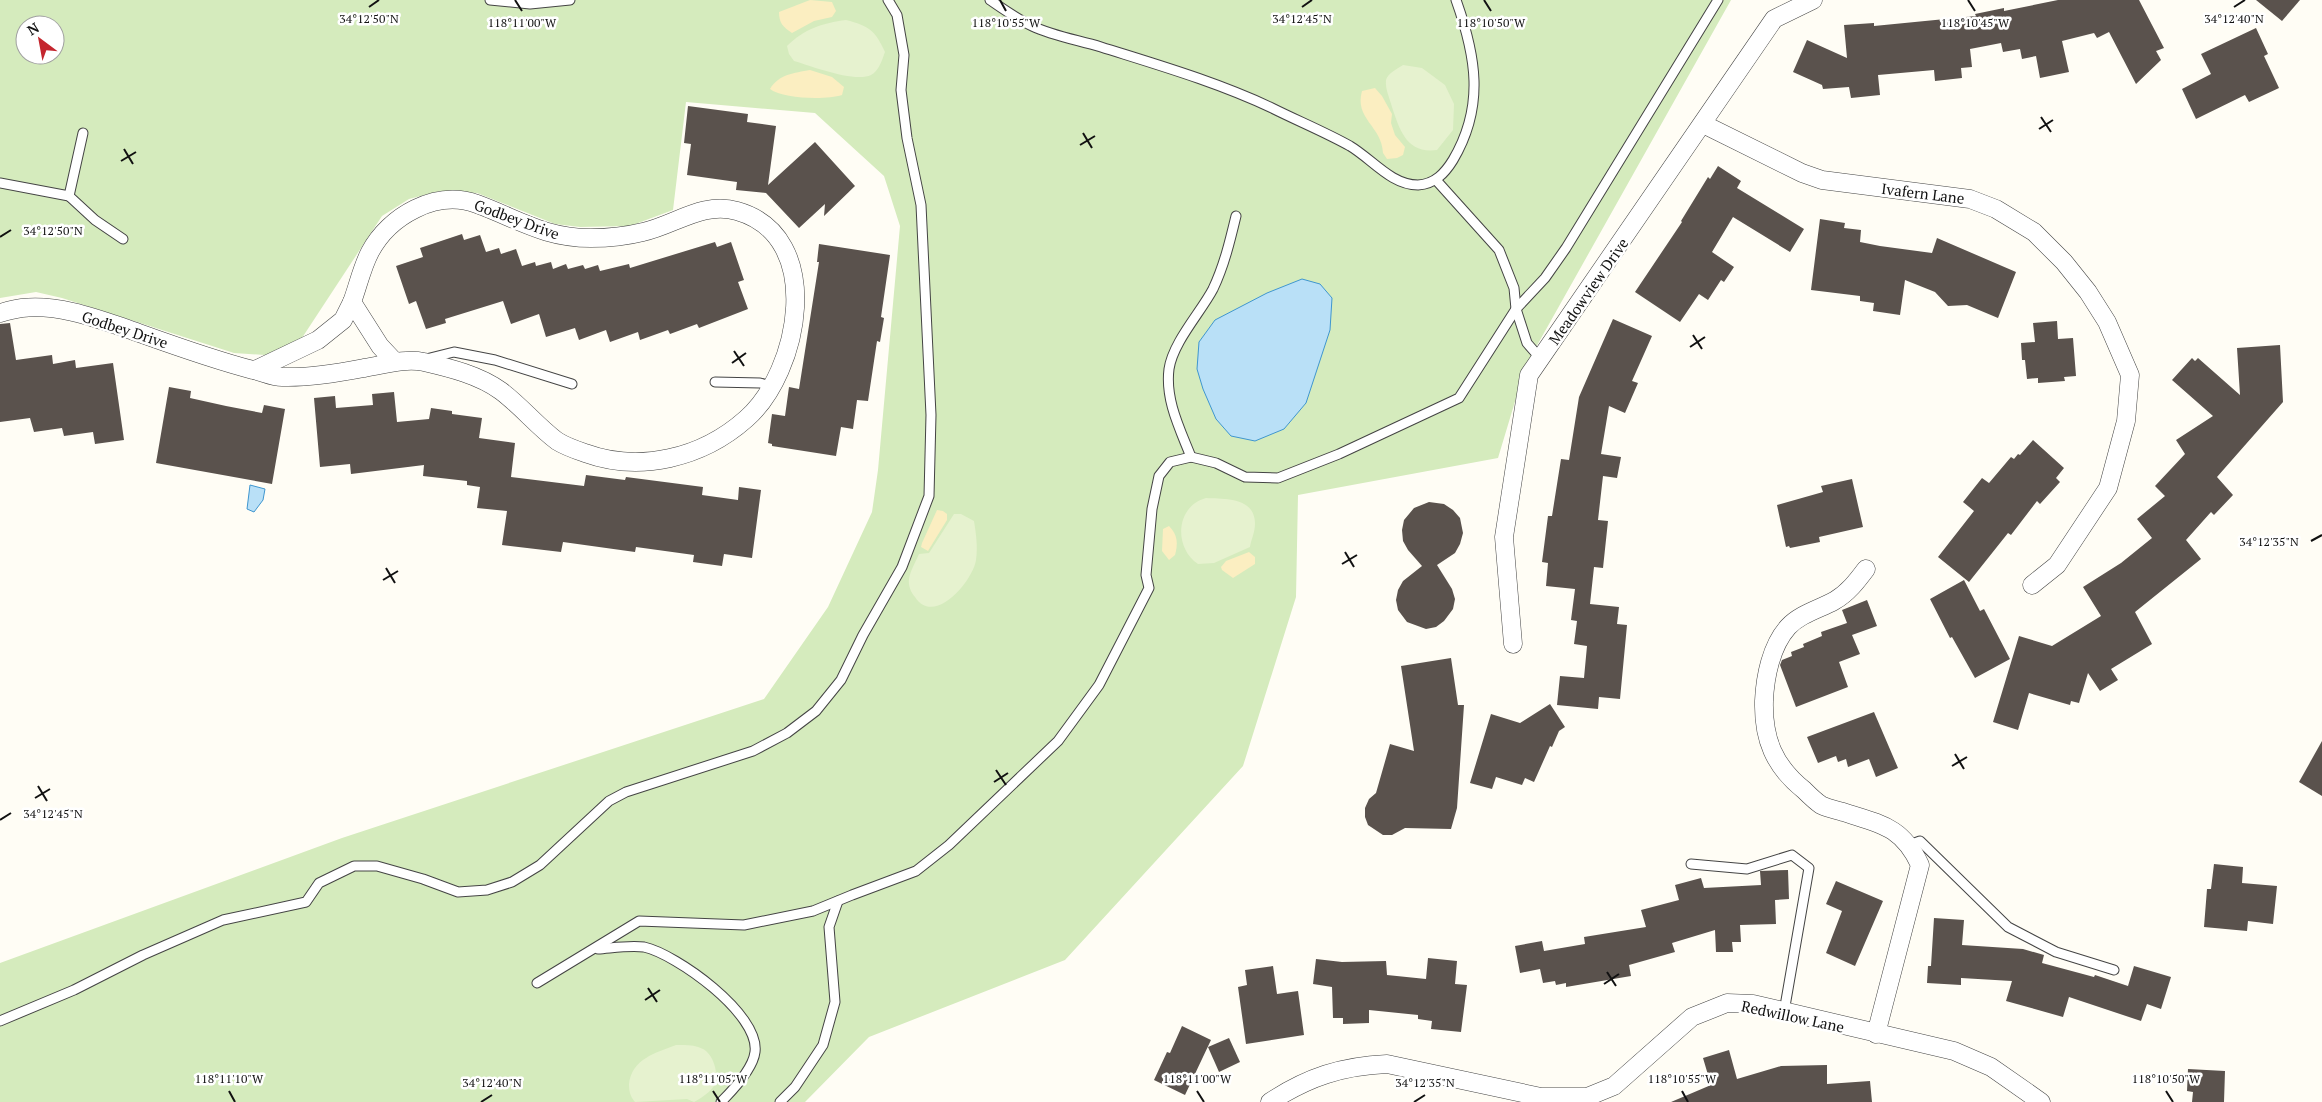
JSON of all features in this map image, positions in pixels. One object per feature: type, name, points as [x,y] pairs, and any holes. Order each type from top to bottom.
[{"type":"street","name":"Meadowview Drive","points":[[1513,644],[1504,537],[1529,376],[1774,19],[1813,0]]},
{"type":"street","name":"Ivafern Lane","points":[[1703,124],[1802,173],[1822,180],[1970,198],[1996,209],[2034,232],[2064,262],[2088,292],[2107,322],[2130,376],[2126,421],[2108,488],[2057,565],[2032,585]]},
{"type":"street","name":"Godbey Drive","points":[[0,312],[24,307],[85,314],[236,367],[256,370],[267,375],[284,377],[337,372],[395,362],[419,361],[478,378],[500,391],[559,442],[602,458],[650,462],[678,456],[715,442],[747,419],[766,396],[790,346],[794,318],[794,272],[780,243],[761,221],[735,210],[712,210],[687,214],[665,225],[644,232],[618,236],[576,238],[528,227],[474,202],[452,200],[430,203],[408,211],[386,229],[370,253],[352,302],[343,320],[318,340],[256,370]]},
{"type":"street","points":[[352,302],[380,346],[395,362]]},
{"type":"street","points":[[1866,569],[1853,586],[1835,601],[1810,612],[1788,627],[1776,647],[1769,666],[1764,690],[1763,723],[1772,753],[1790,779],[1821,805],[1886,827],[1895,832],[1909,845],[1920,865],[1876,1034]]},
{"type":"street","name":"Redwillow Lane","points":[[1270,1102],[1288,1090],[1322,1074],[1362,1065],[1387,1064],[1541,1097],[1587,1097],[1614,1086],[1692,1017],[1727,1003],[1753,1004],[1954,1052],[1991,1066],[2041,1102]]},
{"type":"lane","points":[[490,0],[530,4],[570,0]]},
{"type":"lane","points":[[0,1020],[74,990],[143,955],[223,920],[306,902],[319,883],[354,866],[377,866],[423,879],[458,892],[487,890],[512,882],[540,865],[609,801],[626,792],[753,751],[787,734],[816,712],[841,680],[863,635],[902,567],[929,496],[931,415],[922,205],[906,129],[902,90],[904,55],[897,15],[888,0]]},
{"type":"lane","points":[[990,0],[1030,26],[1179,72],[1255,100],[1351,147],[1402,182],[1418,185],[1436,180],[1448,167],[1462,144],[1474,107],[1474,69],[1456,0]]},
{"type":"lane","points":[[537,983],[596,949],[638,921],[744,925],[813,912],[916,871],[949,845],[1058,741],[1099,685],[1149,588],[1146,575],[1150,528],[1159,476],[1170,462],[1191,457],[1216,463],[1246,477],[1278,478],[1347,450],[1459,398],[1516,309],[1545,278],[1566,248],[1718,0]]},
{"type":"lane","points":[[69,196],[83,133]]},
{"type":"lane","points":[[1436,180],[1499,250],[1514,288],[1516,309],[1527,343],[1540,359]]},
{"type":"lane","points":[[0,182],[69,196],[95,220],[123,239]]},
{"type":"lane","points":[[1191,457],[1171,406],[1169,368],[1184,334],[1212,289],[1229,247],[1236,216]]},
{"type":"lane","points":[[419,361],[454,352],[495,360],[572,384]]},
{"type":"lane","points":[[715,382],[760,383],[771,386]]},
{"type":"lane","points":[[1909,845],[1920,841],[2008,927],[2056,952],[2114,970]]},
{"type":"lane","points":[[1691,864],[1747,868],[1792,855],[1809,868],[1784,1012]]},
{"type":"lane","points":[[780,1102],[795,1087],[823,1045],[835,1002],[829,927],[838,901]]},
{"type":"lane","points":[[596,949],[644,947],[675,961],[721,992],[746,1022],[754,1041],[755,1052],[748,1068],[721,1102]]},
{"type":"green space","points":[[0,0],[1731,0],[1526,365],[1498,458],[1298,495],[1296,597],[1243,766],[1065,960],[869,1037],[805,1102],[0,1102],[0,963],[342,838],[764,699],[828,607],[872,512],[878,470],[900,226],[884,176],[815,113],[686,102],[673,210],[630,226],[580,227],[555,224],[477,193],[440,191],[409,199],[382,216],[298,344],[265,355],[234,353],[62,298],[36,292],[0,298]]},
{"type":"green space","points":[[846,20],[860,24],[870,30],[878,39],[885,52],[878,68],[871,75],[855,77],[833,73],[794,61],[789,54],[787,46],[800,35],[822,25]]},
{"type":"green space","points":[[1403,65],[1422,68],[1445,85],[1454,104],[1453,130],[1437,150],[1418,148],[1412,144],[1406,139],[1398,124],[1386,87],[1386,80],[1391,73]]},
{"type":"green space","points":[[1206,498],[1238,501],[1245,504],[1254,515],[1255,527],[1250,547],[1214,563],[1198,564],[1184,548],[1181,528],[1189,509],[1196,502]]},
{"type":"green space","points":[[954,514],[961,514],[974,521],[977,551],[973,569],[968,579],[952,598],[932,607],[923,605],[910,589],[911,573],[919,554],[929,553]]},
{"type":"green space","points":[[676,1045],[700,1047],[707,1051],[716,1069],[716,1080],[713,1087],[694,1102],[687,1099],[635,1102],[630,1093],[629,1084],[635,1068],[653,1054]]},
{"type":"sand","points":[[810,0],[832,2],[836,11],[832,17],[814,21],[792,33],[786,29],[782,24],[779,12]]},
{"type":"sand","points":[[810,70],[832,77],[844,87],[842,95],[826,98],[805,98],[784,95],[770,89],[782,77]]},
{"type":"sand","points":[[1375,88],[1392,114],[1391,123],[1395,135],[1405,147],[1403,155],[1397,158],[1387,159],[1383,153],[1378,136],[1362,109],[1362,91]]},
{"type":"sand","points":[[937,510],[947,514],[947,520],[928,551],[921,547]]},
{"type":"sand","points":[[1169,526],[1176,536],[1177,543],[1175,555],[1169,560],[1162,551],[1163,529]]},
{"type":"sand","points":[[1249,552],[1255,557],[1255,564],[1233,578],[1222,570],[1221,567],[1226,561]]},
{"type":"water","points":[[1302,279],[1320,284],[1332,298],[1330,330],[1306,403],[1284,429],[1255,441],[1231,436],[1216,419],[1203,389],[1197,369],[1199,342],[1215,320],[1267,293]]},
{"type":"water","points":[[250,485],[265,489],[263,500],[254,512],[247,509]]},
{"type":"building","points":[[2058,0],[2139,0],[2164,48],[2156,51],[2161,60],[2136,84],[2109,32],[2097,38],[2094,33],[2062,41],[2069,72],[2040,78],[2036,56],[2022,59],[2020,49],[2003,52],[2001,43],[1970,49],[1972,67],[1961,68],[1962,78],[1935,81],[1934,70],[1878,75],[1880,95],[1851,98],[1849,87],[1823,89],[1822,85],[1793,72],[1807,40],[1847,58],[1844,25],[1874,23],[1874,26],[1976,16],[1975,14],[2004,8],[2004,11]]},
{"type":"building","points":[[2256,0],[2300,0],[2282,21]]},
{"type":"building","points":[[2256,28],[2268,54],[2264,56],[2279,88],[2249,102],[2245,95],[2196,119],[2182,89],[2211,74],[2201,54]]},
{"type":"building","points":[[688,106],[748,114],[747,122],[776,126],[768,185],[815,142],[855,186],[824,216],[825,204],[799,228],[766,193],[736,190],[737,182],[687,175],[691,144],[684,143]]},
{"type":"building","points":[[1718,166],[1741,181],[1737,188],[1804,229],[1790,252],[1733,217],[1712,252],[1734,267],[1724,282],[1721,280],[1708,300],[1699,294],[1680,322],[1635,292],[1682,222],[1708,177],[1710,179]]},
{"type":"building","points":[[1820,219],[1845,223],[1844,228],[1861,230],[1860,242],[1880,246],[1932,253],[1937,238],[2016,272],[1998,318],[1967,305],[1948,306],[1935,292],[1905,280],[1900,315],[1873,311],[1874,303],[1860,301],[1860,296],[1811,290]]},
{"type":"building","points":[[462,234],[464,240],[480,235],[486,252],[499,248],[501,254],[516,249],[522,266],[535,262],[536,266],[551,262],[553,269],[566,264],[568,269],[583,265],[585,269],[598,265],[600,271],[629,264],[630,268],[715,242],[717,247],[731,242],[744,280],[738,282],[748,309],[699,328],[697,324],[670,334],[668,330],[640,340],[638,332],[610,342],[606,330],[579,340],[575,328],[546,337],[539,314],[511,324],[503,301],[445,319],[446,323],[426,329],[416,301],[409,304],[396,266],[423,257],[420,248]]},
{"type":"building","points":[[819,244],[890,255],[881,317],[884,318],[880,342],[877,341],[868,401],[857,400],[853,429],[841,427],[836,456],[772,446],[772,444],[768,443],[772,414],[785,416],[789,387],[799,389],[819,262],[817,262]]},
{"type":"building","points":[[1613,319],[1652,336],[1632,381],[1638,383],[1625,413],[1609,406],[1601,454],[1621,457],[1617,478],[1603,476],[1598,520],[1608,521],[1603,568],[1594,567],[1590,604],[1619,607],[1617,624],[1627,625],[1620,699],[1599,697],[1598,709],[1557,705],[1560,676],[1584,678],[1587,646],[1574,644],[1577,621],[1571,620],[1575,589],[1546,586],[1548,563],[1542,562],[1548,516],[1552,516],[1561,459],[1569,460],[1579,397]]},
{"type":"building","points":[[2057,321],[2058,339],[2073,338],[2076,376],[2064,377],[2065,381],[2038,383],[2038,378],[2027,379],[2025,360],[2022,360],[2021,343],[2035,342],[2033,323]]},
{"type":"building","points":[[10,323],[16,360],[52,355],[53,364],[75,360],[76,368],[113,363],[124,440],[95,444],[93,432],[64,436],[62,428],[34,432],[30,418],[0,422],[0,324]]},
{"type":"building","points":[[2280,345],[2283,402],[2217,477],[2233,495],[2214,515],[2211,512],[2186,540],[2201,559],[2135,612],[2152,644],[2111,669],[2118,680],[2100,691],[2088,673],[2079,703],[2071,701],[2070,705],[2029,693],[2018,730],[1993,722],[2019,636],[2052,646],[2101,616],[2083,587],[2121,563],[2152,538],[2137,519],[2165,496],[2155,486],[2185,454],[2176,440],[2213,416],[2172,380],[2192,358],[2195,361],[2198,358],[2240,395],[2237,348]]},
{"type":"building","points":[[169,387],[191,391],[190,398],[262,413],[264,405],[285,409],[272,484],[156,463]]},
{"type":"building","points":[[394,392],[397,422],[429,419],[431,408],[452,411],[452,414],[482,418],[479,438],[515,443],[511,477],[584,486],[586,475],[625,480],[626,477],[703,487],[702,495],[738,500],[739,487],[761,490],[752,558],[724,554],[722,566],[693,562],[694,555],[636,547],[635,552],[563,542],[561,552],[502,545],[507,511],[477,508],[480,487],[467,485],[467,481],[423,476],[424,465],[351,474],[350,464],[320,467],[314,398],[335,396],[336,408],[373,405],[372,394]]},
{"type":"building","points":[[2033,440],[2064,468],[2056,478],[2060,482],[2040,504],[2037,501],[2011,535],[2008,533],[1969,582],[1938,557],[1974,511],[1963,502],[1982,478],[1989,483],[2011,457],[2014,459],[2018,454],[2020,455]]},
{"type":"building","points":[[1852,479],[1863,527],[1819,537],[1820,542],[1790,548],[1789,546],[1786,547],[1777,505],[1823,492],[1821,486]]},
{"type":"building","points":[[1429,502],[1444,504],[1453,510],[1460,518],[1463,533],[1455,553],[1437,565],[1452,589],[1455,599],[1453,609],[1444,621],[1436,627],[1426,629],[1407,622],[1398,610],[1396,600],[1398,590],[1403,581],[1422,566],[1403,541],[1402,530],[1404,520],[1414,508]]},
{"type":"building","points":[[1964,580],[1980,611],[1984,609],[2010,659],[1975,678],[1952,637],[1950,638],[1930,599]]},
{"type":"building","points":[[1867,600],[1877,626],[1852,635],[1860,654],[1839,662],[1848,687],[1796,707],[1780,665],[1782,660],[1792,656],[1791,652],[1804,647],[1803,644],[1822,636],[1821,632],[1847,623],[1842,610]]},
{"type":"building","points":[[1451,658],[1458,705],[1464,705],[1457,808],[1451,829],[1405,828],[1392,835],[1383,835],[1368,825],[1365,817],[1365,808],[1369,799],[1376,793],[1390,744],[1414,751],[1401,666]]},
{"type":"building","points":[[1550,704],[1565,727],[1559,731],[1552,747],[1550,746],[1534,782],[1525,778],[1522,785],[1496,777],[1492,789],[1470,783],[1491,714],[1520,723]]},
{"type":"building","points":[[1874,712],[1898,768],[1876,777],[1869,759],[1848,767],[1846,759],[1838,762],[1836,756],[1818,763],[1807,737]]},
{"type":"building","points":[[2322,741],[2322,796],[2299,782]]},
{"type":"building","points":[[2214,864],[2243,867],[2242,883],[2277,886],[2273,924],[2248,921],[2247,931],[2204,927],[2207,889],[2211,889]]},
{"type":"building","points":[[1788,870],[1789,899],[1775,900],[1776,924],[1740,925],[1741,942],[1732,942],[1733,952],[1716,952],[1715,930],[1672,943],[1675,952],[1629,965],[1631,976],[1566,987],[1566,983],[1556,985],[1555,981],[1543,983],[1540,969],[1520,973],[1515,946],[1542,941],[1544,951],[1585,944],[1584,937],[1646,927],[1641,910],[1679,900],[1675,885],[1701,878],[1704,888],[1761,885],[1760,871]]},
{"type":"building","points":[[1836,881],[1883,901],[1855,966],[1826,953],[1842,911],[1826,904]]},
{"type":"building","points":[[1934,918],[1964,920],[1962,945],[2023,949],[2044,955],[2042,963],[2094,977],[2095,975],[2128,986],[2134,966],[2171,977],[2161,1009],[2147,1004],[2141,1021],[2069,997],[2063,1017],[2006,1001],[2012,981],[1961,978],[1961,985],[1927,983],[1928,966],[1931,966]]},
{"type":"building","points":[[1428,958],[1457,961],[1455,984],[1467,985],[1461,1032],[1431,1029],[1432,1021],[1418,1019],[1418,1015],[1369,1010],[1369,1023],[1343,1024],[1343,1018],[1333,1018],[1332,987],[1313,984],[1316,959],[1342,962],[1386,961],[1387,975],[1426,979]]},
{"type":"building","points":[[1273,966],[1277,994],[1298,991],[1304,1035],[1246,1044],[1238,987],[1247,985],[1245,970]]},
{"type":"building","points":[[1182,1026],[1211,1040],[1185,1095],[1154,1080],[1167,1052],[1170,1053]]},
{"type":"building","points":[[1229,1038],[1240,1062],[1219,1072],[1208,1047]]},
{"type":"building","points":[[1729,1050],[1737,1079],[1781,1066],[1827,1065],[1827,1084],[1870,1081],[1872,1102],[1671,1102],[1711,1085],[1703,1058]]},
{"type":"building","points":[[2188,1069],[2225,1071],[2224,1102],[2192,1102],[2193,1092],[2187,1091]]}]
